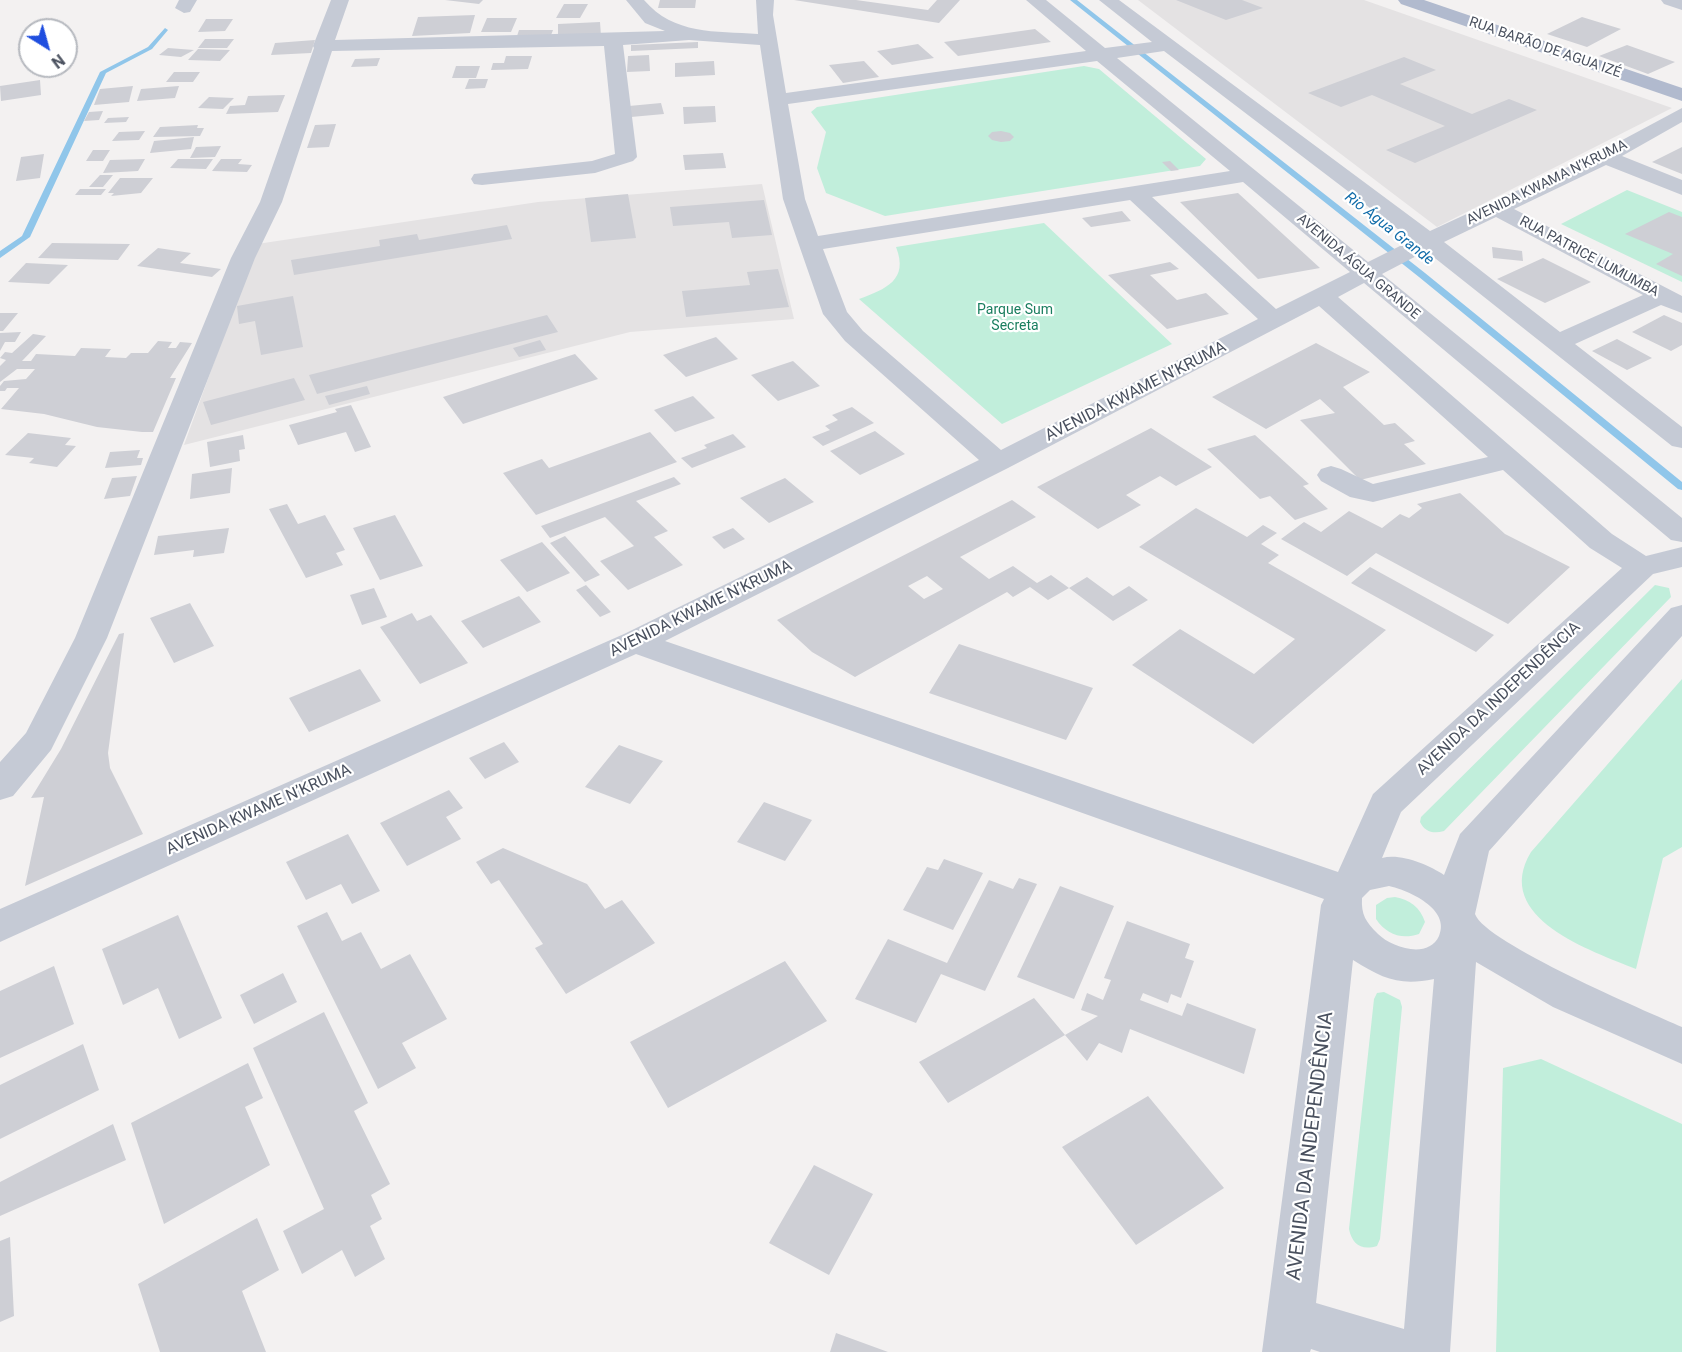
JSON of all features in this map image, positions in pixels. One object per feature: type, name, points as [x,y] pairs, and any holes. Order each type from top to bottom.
[{"type":"main road","name":"RUA BARÃO DE AGUA IZÉ","points":[[1407,0],[1682,95]]},
{"type":"street","points":[[0,786],[39,741],[91,638],[243,258],[271,202],[322,46],[340,0]]},
{"type":"street","points":[[635,0],[651,19],[689,35]]},
{"type":"street","points":[[765,0],[764,15],[770,40],[794,199],[835,314],[843,325],[998,462]]},
{"type":"street","name":"AVENIDA ÁGUA GRANDE","points":[[1035,0],[1246,175],[1558,342],[1682,440]]},
{"type":"street","name":"AVENIDA ÁGUA GRANDE","points":[[1108,0],[1398,257],[1682,533]]},
{"type":"street","points":[[1670,0],[1682,5]]},
{"type":"street","points":[[322,46],[613,40],[689,35],[770,40]]},
{"type":"street","points":[[482,179],[595,167],[626,156],[613,40]]},
{"type":"street","points":[[778,100],[1161,46]]},
{"type":"street","name":"AVENIDA KWAMA N’KRUMA","points":[[1398,257],[1605,157],[1682,114]]},
{"type":"street","points":[[1605,157],[1682,188]]},
{"type":"street","points":[[809,244],[1246,175]]},
{"type":"street","points":[[1135,193],[1275,321]]},
{"type":"street","name":"RUA PATRICE LUMUMBA","points":[[1496,208],[1672,301]]},
{"type":"street","name":"AVENIDA KWAME N’KRUMA","points":[[0,926],[635,642],[998,462],[1398,257]]},
{"type":"street","points":[[1322,296],[1601,541],[1642,567]]},
{"type":"street","points":[[1558,342],[1672,301]]},
{"type":"street","points":[[1331,475],[1360,491],[1373,493],[1509,460]]},
{"type":"street","name":"AVENIDA DA INDEPENDÊNCIA","points":[[1288,1335],[1346,891],[1386,804],[1642,567],[1682,557]]},
{"type":"street","points":[[1426,1352],[1457,929],[1465,866],[1473,844],[1682,616]]},
{"type":"street","points":[[635,642],[1346,891]]},
{"type":"street","points":[[1457,929],[1446,957],[1431,964],[1410,965],[1389,961],[1370,951],[1353,938],[1343,921],[1346,891],[1370,872],[1389,871],[1409,875],[1436,890],[1457,929],[1504,961],[1564,996],[1682,1046]]},
{"type":"street","points":[[1288,1335],[1401,1352]]},
{"type":"shaded area","points":[[1138,0],[1364,0],[1672,108],[1437,227]]},
{"type":"shaded area","points":[[762,184],[794,319],[630,332],[184,445],[257,244],[538,202]]},
{"type":"green space","points":[[1084,66],[1099,69],[1206,159],[1200,166],[885,216],[826,193],[817,168],[826,132],[811,112],[817,107]]},
{"type":"green space","points":[[1627,190],[1682,212],[1682,282],[1561,224]]},
{"type":"green space","name":"Parque Sum Secreta","points":[[1044,223],[1172,344],[1002,424],[859,299],[886,287],[897,275],[900,268],[896,247]]},
{"type":"green space","points":[[1655,585],[1669,588],[1671,597],[1444,831],[1433,832],[1424,828],[1420,822],[1421,817]]},
{"type":"green space","points":[[1682,679],[1682,847],[1663,858],[1636,969],[1595,952],[1552,928],[1535,913],[1524,896],[1522,875],[1531,852]]},
{"type":"green space","points":[[1395,897],[1410,902],[1420,912],[1425,922],[1419,934],[1400,936],[1394,934],[1384,929],[1376,919],[1376,905],[1387,898]]},
{"type":"green space","points":[[1384,992],[1400,1000],[1402,1007],[1380,1239],[1377,1246],[1366,1248],[1358,1245],[1352,1239],[1349,1229],[1374,999],[1377,993]]},
{"type":"green space","points":[[1541,1059],[1682,1124],[1682,1352],[1496,1352],[1503,1068]]},
{"type":"building","points":[[445,0],[483,0],[479,4]]},
{"type":"building","points":[[660,0],[696,0],[695,8],[658,8]]},
{"type":"building","points":[[794,0],[856,0],[928,10],[937,0],[960,0],[939,23]]},
{"type":"building","points":[[1176,0],[1242,0],[1263,8],[1226,20]]},
{"type":"building","points":[[564,4],[588,4],[580,18],[556,18]]},
{"type":"building","points":[[475,15],[470,33],[412,36],[418,17]]},
{"type":"building","points":[[1582,17],[1621,29],[1587,47],[1547,34]]},
{"type":"building","points":[[487,18],[517,18],[511,32],[481,32]]},
{"type":"building","points":[[206,19],[233,19],[225,31],[198,32]]},
{"type":"building","points":[[600,22],[601,36],[558,39],[558,24]]},
{"type":"building","points":[[1035,29],[1051,42],[958,56],[944,42]]},
{"type":"building","points":[[519,30],[553,30],[550,38],[516,39]]},
{"type":"building","points":[[205,39],[234,39],[227,48],[198,48]]},
{"type":"building","points":[[315,40],[311,53],[271,55],[275,43]]},
{"type":"building","points":[[698,42],[698,48],[631,51],[631,45]]},
{"type":"building","points":[[918,44],[934,58],[892,65],[877,51]]},
{"type":"building","points":[[1627,45],[1675,62],[1648,74],[1599,56]]},
{"type":"building","points":[[168,48],[194,50],[181,57],[159,55]]},
{"type":"building","points":[[198,49],[230,50],[220,61],[188,60]]},
{"type":"building","points":[[649,55],[650,71],[627,72],[628,56]]},
{"type":"building","points":[[506,56],[532,56],[528,69],[491,70],[493,63],[504,63]]},
{"type":"building","points":[[1404,57],[1436,70],[1400,84],[1472,114],[1509,99],[1537,110],[1415,163],[1386,150],[1445,126],[1372,95],[1341,107],[1308,93]]},
{"type":"building","points":[[380,58],[377,66],[351,67],[355,59]]},
{"type":"building","points":[[714,61],[715,75],[675,77],[675,63]]},
{"type":"building","points":[[864,61],[879,77],[843,83],[829,65]]},
{"type":"building","points":[[456,66],[480,66],[476,78],[452,78]]},
{"type":"building","points":[[174,72],[200,72],[193,82],[166,82]]},
{"type":"building","points":[[469,79],[488,79],[485,88],[465,89]]},
{"type":"building","points":[[40,80],[41,95],[1,101],[0,86]]},
{"type":"building","points":[[133,86],[129,102],[94,105],[100,89]]},
{"type":"building","points":[[179,86],[175,98],[137,101],[141,89]]},
{"type":"building","points":[[285,95],[278,112],[226,114],[230,106],[245,105],[248,96]]},
{"type":"building","points":[[209,97],[234,98],[223,109],[198,108]]},
{"type":"building","points":[[661,103],[664,114],[631,117],[629,106]]},
{"type":"building","points":[[715,106],[716,122],[684,124],[683,107]]},
{"type":"building","points":[[103,111],[99,120],[84,121],[89,112]]},
{"type":"building","points":[[129,117],[126,122],[104,123],[108,118]]},
{"type":"building","points":[[336,124],[329,147],[307,148],[315,125]]},
{"type":"building","points":[[198,125],[197,128],[204,128],[200,136],[153,137],[160,127]]},
{"type":"building","points":[[145,131],[139,140],[112,141],[119,132]]},
{"type":"building","points":[[992,132],[1010,133],[1014,137],[1010,141],[1001,142],[992,140],[988,136]]},
{"type":"building","points":[[194,137],[191,149],[150,153],[154,141]]},
{"type":"building","points":[[221,146],[215,157],[190,158],[196,147]]},
{"type":"building","points":[[1682,147],[1682,174],[1652,162]]},
{"type":"building","points":[[93,150],[110,150],[103,161],[86,161]]},
{"type":"building","points":[[723,153],[726,168],[685,170],[683,155]]},
{"type":"building","points":[[44,154],[40,178],[16,181],[21,157]]},
{"type":"building","points":[[145,159],[138,171],[103,173],[110,160]]},
{"type":"building","points":[[178,159],[213,159],[206,169],[170,168]]},
{"type":"building","points":[[221,159],[242,159],[238,164],[252,165],[247,172],[212,171]]},
{"type":"building","points":[[1170,161],[1179,170],[1171,171],[1162,162]]},
{"type":"building","points":[[100,175],[113,175],[103,187],[89,187]]},
{"type":"building","points":[[120,178],[153,178],[141,193],[111,196],[114,193],[108,193]]},
{"type":"building","points":[[80,189],[106,189],[101,195],[75,195]]},
{"type":"building","points":[[1238,193],[1320,268],[1258,279],[1180,202]]},
{"type":"building","points":[[628,194],[636,238],[591,242],[585,198]]},
{"type":"building","points":[[764,200],[772,235],[732,238],[729,222],[673,226],[670,207]]},
{"type":"building","points":[[1122,211],[1131,221],[1091,227],[1082,218]]},
{"type":"building","points":[[1669,212],[1682,217],[1682,276],[1656,264],[1673,254],[1625,234]]},
{"type":"building","points":[[507,225],[512,239],[294,275],[291,260],[380,246],[379,240],[417,234],[419,240]]},
{"type":"building","points":[[52,243],[130,244],[118,260],[38,258]]},
{"type":"building","points":[[1492,247],[1522,251],[1523,261],[1493,258]]},
{"type":"building","points":[[158,248],[191,253],[180,263],[221,269],[212,277],[137,266]]},
{"type":"building","points":[[1543,258],[1591,282],[1545,303],[1497,279]]},
{"type":"building","points":[[1170,262],[1179,269],[1150,275],[1177,300],[1206,293],[1229,314],[1167,329],[1108,275]]},
{"type":"building","points":[[26,263],[68,265],[49,284],[8,282]]},
{"type":"building","points":[[778,269],[789,307],[686,317],[682,291],[750,285],[747,272]]},
{"type":"building","points":[[293,296],[303,347],[261,355],[255,321],[239,324],[237,306]]},
{"type":"building","points":[[0,313],[18,313],[3,331],[0,331]]},
{"type":"building","points":[[547,315],[558,332],[317,394],[309,375]]},
{"type":"building","points":[[1664,315],[1682,323],[1682,345],[1671,351],[1632,332]]},
{"type":"building","points":[[21,332],[15,342],[5,342],[0,351],[0,333]]},
{"type":"building","points":[[33,334],[46,336],[22,361],[31,361],[36,354],[75,356],[81,348],[111,349],[105,357],[126,358],[131,353],[148,353],[158,341],[172,342],[168,348],[176,348],[180,342],[192,343],[170,378],[176,378],[153,432],[142,432],[97,427],[44,414],[1,409],[19,388],[7,388],[5,391],[0,391],[0,386],[4,381],[26,379],[35,369],[17,369],[0,382],[0,366],[6,360],[0,358],[5,352],[12,353]]},
{"type":"building","points":[[716,337],[738,359],[686,377],[663,355]]},
{"type":"building","points":[[1617,339],[1652,358],[1627,370],[1592,351]]},
{"type":"building","points":[[540,340],[546,350],[519,357],[513,348]]},
{"type":"building","points":[[1316,343],[1370,372],[1343,387],[1384,425],[1395,423],[1415,441],[1404,444],[1426,464],[1360,480],[1300,420],[1335,413],[1320,399],[1266,429],[1212,397]]},
{"type":"building","points":[[575,354],[598,379],[463,424],[443,397]]},
{"type":"building","points":[[793,361],[820,386],[778,401],[751,375]]},
{"type":"building","points":[[294,378],[305,400],[211,425],[203,402]]},
{"type":"building","points":[[367,386],[370,394],[329,405],[325,396]]},
{"type":"building","points":[[693,396],[715,418],[675,432],[654,410]]},
{"type":"building","points":[[351,405],[371,447],[355,452],[346,432],[298,445],[289,425],[337,412],[335,409]]},
{"type":"building","points":[[852,407],[874,423],[823,446],[812,437],[830,430],[825,426],[838,420],[832,415]]},
{"type":"building","points":[[1151,428],[1212,467],[1176,486],[1160,476],[1126,495],[1141,505],[1098,529],[1037,487]]},
{"type":"building","points":[[875,431],[905,454],[860,475],[830,451]]},
{"type":"building","points":[[650,432],[677,462],[536,515],[503,473],[542,459],[549,468]]},
{"type":"building","points":[[28,433],[71,438],[65,445],[76,446],[57,467],[29,463],[34,458],[5,455]]},
{"type":"building","points":[[733,434],[746,447],[692,468],[681,458],[707,448],[704,445]]},
{"type":"building","points":[[243,435],[245,449],[239,450],[240,461],[210,467],[207,442]]},
{"type":"building","points":[[1255,435],[1309,484],[1303,486],[1328,509],[1295,520],[1270,496],[1260,499],[1207,449]]},
{"type":"building","points":[[140,450],[137,458],[143,458],[141,465],[105,468],[110,452]]},
{"type":"building","points":[[232,468],[230,493],[190,499],[192,474]]},
{"type":"building","points":[[137,476],[130,496],[104,499],[112,478]]},
{"type":"building","points":[[674,477],[681,484],[636,501],[668,531],[654,537],[683,565],[628,590],[600,561],[634,546],[605,517],[550,538],[541,526]]},
{"type":"building","points":[[785,478],[814,502],[769,523],[740,498]]},
{"type":"building","points":[[1460,493],[1505,534],[1570,567],[1508,624],[1376,553],[1347,576],[1281,539],[1304,522],[1321,532],[1349,511],[1382,528],[1400,514],[1409,518],[1422,508],[1417,504]]},
{"type":"building","points":[[1012,500],[1036,517],[960,557],[989,579],[1013,566],[1037,583],[1051,575],[1069,588],[1048,600],[1030,587],[1013,597],[1007,592],[855,677],[812,652],[777,620]],"holes":[[[927,576],[943,589],[924,599],[908,586]]]},
{"type":"building","points":[[287,504],[298,524],[325,515],[345,550],[336,553],[343,565],[306,578],[269,509]]},
{"type":"building","points":[[1196,508],[1247,537],[1263,525],[1277,533],[1261,544],[1279,555],[1268,563],[1386,630],[1253,744],[1132,665],[1180,629],[1254,674],[1295,639],[1139,547]]},
{"type":"building","points":[[395,515],[423,566],[380,580],[353,528]]},
{"type":"building","points":[[229,528],[224,553],[193,557],[194,550],[154,555],[158,536]]},
{"type":"building","points":[[733,528],[745,539],[724,549],[712,537]]},
{"type":"building","points":[[565,536],[600,575],[585,582],[550,543]]},
{"type":"building","points":[[542,542],[570,573],[527,592],[500,560]]},
{"type":"building","points":[[1370,567],[1494,635],[1476,652],[1351,583]]},
{"type":"building","points":[[1087,577],[1113,596],[1129,586],[1148,600],[1113,621],[1069,588]]},
{"type":"building","points":[[586,585],[611,612],[600,617],[576,590]]},
{"type":"building","points":[[374,588],[387,617],[362,625],[350,595]]},
{"type":"building","points":[[519,596],[541,622],[483,648],[461,621]]},
{"type":"building","points":[[190,603],[214,646],[174,663],[150,618]]},
{"type":"building","points":[[412,613],[417,621],[431,615],[468,663],[420,684],[380,627]]},
{"type":"building","points":[[124,633],[108,753],[110,768],[143,834],[25,886],[44,797],[31,798],[61,749],[119,634]]},
{"type":"building","points":[[959,644],[1093,688],[1066,740],[929,693]]},
{"type":"building","points":[[360,669],[381,701],[309,732],[289,698]]},
{"type":"building","points":[[504,742],[519,762],[485,779],[469,758]]},
{"type":"building","points":[[619,745],[663,761],[630,804],[585,787]]},
{"type":"building","points":[[449,790],[463,808],[446,817],[461,839],[407,866],[380,823]]},
{"type":"building","points":[[764,802],[812,820],[785,861],[737,842]]},
{"type":"building","points":[[348,834],[380,891],[352,904],[341,884],[306,900],[286,862]]},
{"type":"building","points":[[503,848],[587,884],[605,909],[622,900],[655,943],[566,994],[535,948],[543,944],[499,880],[491,884],[476,862]]},
{"type":"building","points":[[944,859],[983,873],[953,930],[903,910],[927,867],[938,870]]},
{"type":"building","points":[[1019,878],[1037,884],[985,991],[941,974],[916,1023],[855,999],[888,939],[947,963],[989,880],[1013,889]]},
{"type":"building","points":[[1060,886],[1114,906],[1074,999],[1017,977]]},
{"type":"building","points":[[327,912],[342,941],[361,932],[381,969],[410,954],[447,1019],[402,1043],[416,1068],[378,1089],[297,926]]},
{"type":"building","points":[[178,915],[222,1018],[179,1039],[158,988],[123,1005],[102,949]]},
{"type":"building","points":[[1127,921],[1190,944],[1185,958],[1194,961],[1181,998],[1171,994],[1168,1003],[1143,993],[1140,1000],[1182,1016],[1187,1003],[1256,1029],[1244,1074],[1130,1029],[1122,1053],[1099,1043],[1087,1061],[1065,1035],[1098,1016],[1081,1010],[1087,993],[1103,1000],[1111,980],[1104,978]]},
{"type":"building","points":[[785,961],[827,1021],[668,1108],[630,1042]]},
{"type":"building","points":[[54,966],[74,1024],[0,1058],[0,991]]},
{"type":"building","points":[[283,973],[297,1002],[254,1024],[240,995]]},
{"type":"building","points":[[1034,998],[1065,1035],[948,1103],[919,1062]]},
{"type":"building","points":[[324,1012],[368,1103],[354,1111],[390,1184],[371,1195],[382,1219],[370,1226],[385,1259],[355,1277],[342,1250],[302,1274],[283,1231],[324,1209],[253,1048]]},
{"type":"building","points":[[83,1044],[99,1090],[0,1139],[0,1085]]},
{"type":"building","points":[[248,1063],[263,1098],[245,1107],[270,1165],[164,1224],[131,1123]]},
{"type":"building","points":[[1148,1096],[1224,1188],[1136,1245],[1062,1147]]},
{"type":"building","points":[[113,1124],[126,1160],[0,1216],[0,1182]]},
{"type":"building","points":[[814,1165],[873,1194],[829,1275],[769,1243]]},
{"type":"building","points":[[257,1218],[279,1270],[242,1291],[266,1352],[160,1352],[138,1284]]},
{"type":"building","points":[[10,1237],[14,1316],[0,1322],[0,1241]]},
{"type":"building","points":[[836,1333],[888,1352],[830,1352]]},
{"type":"waterway","name":"Rio Água Grande","points":[[1073,0],[1422,275],[1682,487]]},
{"type":"waterway","points":[[0,255],[26,237],[103,72],[150,48],[165,30]]}]
